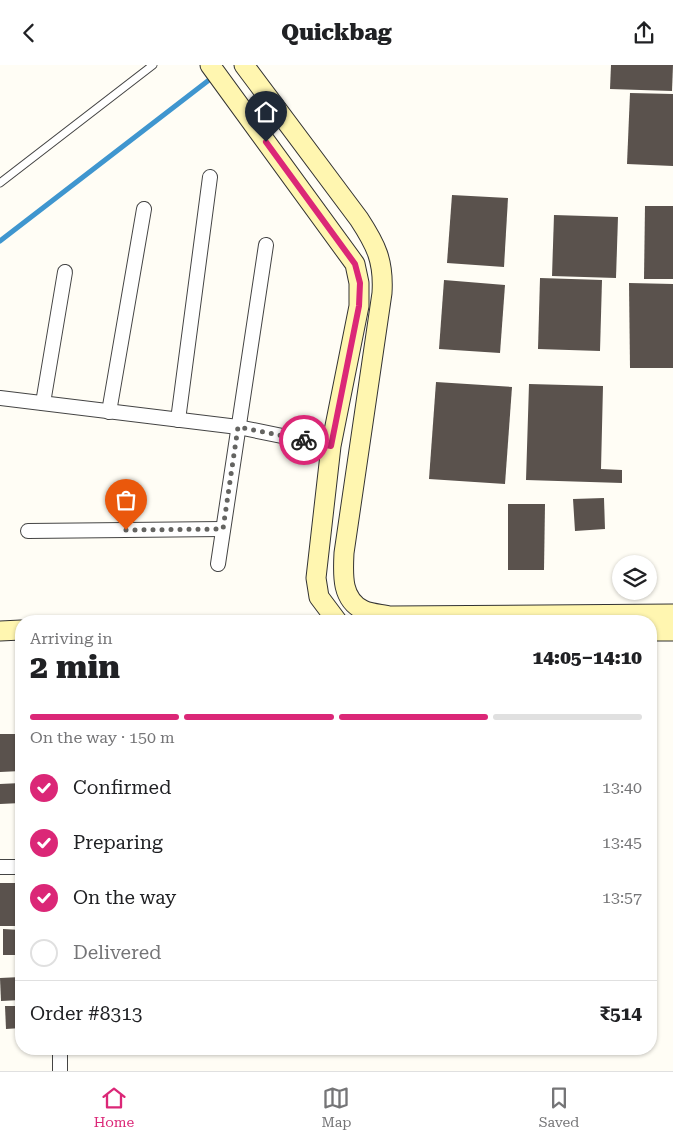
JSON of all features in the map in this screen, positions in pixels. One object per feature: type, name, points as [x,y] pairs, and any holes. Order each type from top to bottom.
[{"type":"main road","points":[[210,65],[355,264],[360,283],[359,306],[331,446],[316,578],[319,597],[333,615]]},
{"type":"main road","points":[[222,81],[243,65],[359,219],[380,256],[383,276],[382,293],[344,553],[343,580],[347,593],[355,605],[364,611],[390,615],[673,614]]},
{"type":"main road","points":[[356,615],[364,611]]},
{"type":"main road","points":[[0,631],[15,630]]},
{"type":"main road","points":[[657,631],[673,631]]},
{"type":"street","points":[[178,420],[210,177]]},
{"type":"street","points":[[109,412],[144,209]]},
{"type":"street","points":[[218,564],[266,245]]},
{"type":"street","points":[[43,403],[65,272]]},
{"type":"street","points":[[0,398],[238,427],[331,446]]},
{"type":"street","points":[[28,531],[223,529]]},
{"type":"street","points":[[0,867],[15,867]]},
{"type":"street","points":[[60,1055],[60,1071]]},
{"type":"lane","points":[[0,183],[153,65]]},
{"type":"building","points":[[611,65],[673,65],[672,91],[610,89]]},
{"type":"building","points":[[630,93],[673,94],[673,166],[627,164]]},
{"type":"building","points":[[452,195],[508,198],[504,267],[447,263]]},
{"type":"building","points":[[645,206],[673,206],[673,279],[644,279]]},
{"type":"building","points":[[554,215],[618,217],[616,278],[552,276]]},
{"type":"building","points":[[540,278],[602,280],[600,351],[538,349]]},
{"type":"building","points":[[444,280],[505,285],[500,353],[439,349]]},
{"type":"building","points":[[629,283],[673,284],[673,368],[630,368]]},
{"type":"building","points":[[436,382],[512,387],[505,484],[429,479]]},
{"type":"building","points":[[529,384],[603,386],[601,469],[622,470],[622,483],[526,480]]},
{"type":"building","points":[[604,498],[605,529],[575,531],[573,499]]},
{"type":"building","points":[[508,504],[545,504],[544,570],[508,570]]},
{"type":"building","points":[[0,734],[15,734],[15,771],[0,772]]},
{"type":"building","points":[[15,783],[15,803],[0,804],[0,784]]},
{"type":"building","points":[[0,883],[15,883],[15,926],[0,926]]},
{"type":"building","points":[[3,929],[15,930],[15,955],[3,955]]},
{"type":"building","points":[[15,977],[15,1000],[1,1001],[0,978]]},
{"type":"building","points":[[5,1006],[15,1006],[15,1028],[6,1029]]},
{"type":"waterway","points":[[0,241],[209,80]]},
{"type":"way so far","points":[[126,530],[223,529],[238,427],[304,440]]},
{"type":"route","points":[[266,142],[355,264],[360,283],[359,306],[331,446],[304,440]]}]
